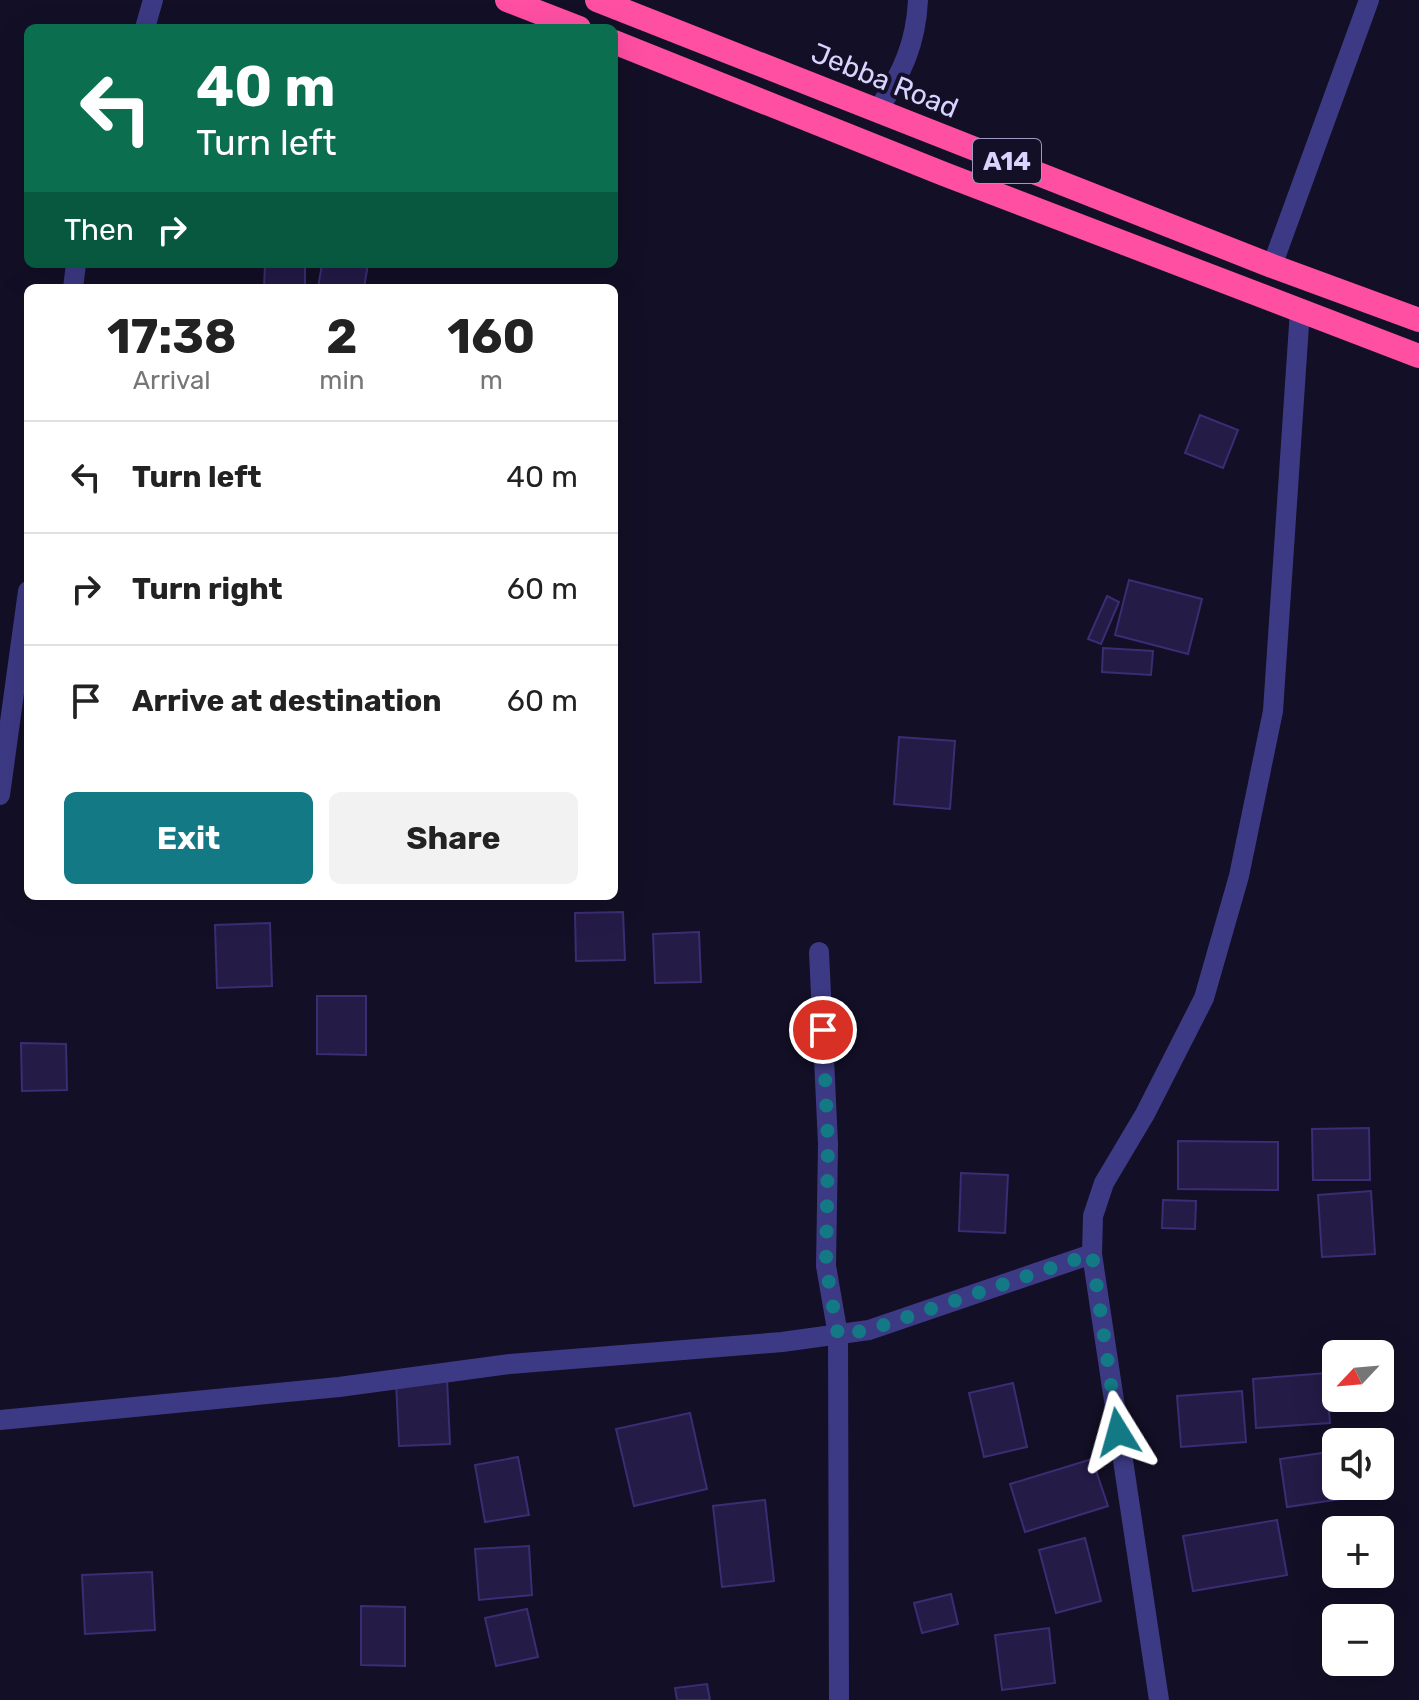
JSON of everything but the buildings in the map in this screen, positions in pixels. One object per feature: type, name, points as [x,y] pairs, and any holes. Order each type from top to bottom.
[{"type":"highway","points":[[507,0],[569,24]]},
{"type":"highway","name":"Jebba Road","points":[[597,0],[1272,266],[1419,320]]},
{"type":"highway","name":"A14","points":[[618,44],[944,174],[1419,356]]},
{"type":"street","points":[[146,24],[153,0]]},
{"type":"street","points":[[878,110],[911,52],[918,0]]},
{"type":"street","points":[[1272,266],[1369,0]]},
{"type":"street","points":[[1159,1700],[1092,1254],[1093,1216],[1104,1183],[1145,1114],[1204,998],[1239,876],[1273,711],[1300,310]]},
{"type":"street","points":[[0,795],[24,620]]},
{"type":"street","points":[[819,952],[828,1144],[826,1266],[838,1335],[839,1700]]},
{"type":"street","points":[[0,1420],[339,1387],[510,1364],[838,1335],[869,1330],[1092,1254]]},
{"type":"route","points":[[823,1030],[828,1144],[824,1213],[826,1266],[838,1335],[869,1330],[1092,1254],[1118,1432]]}]
